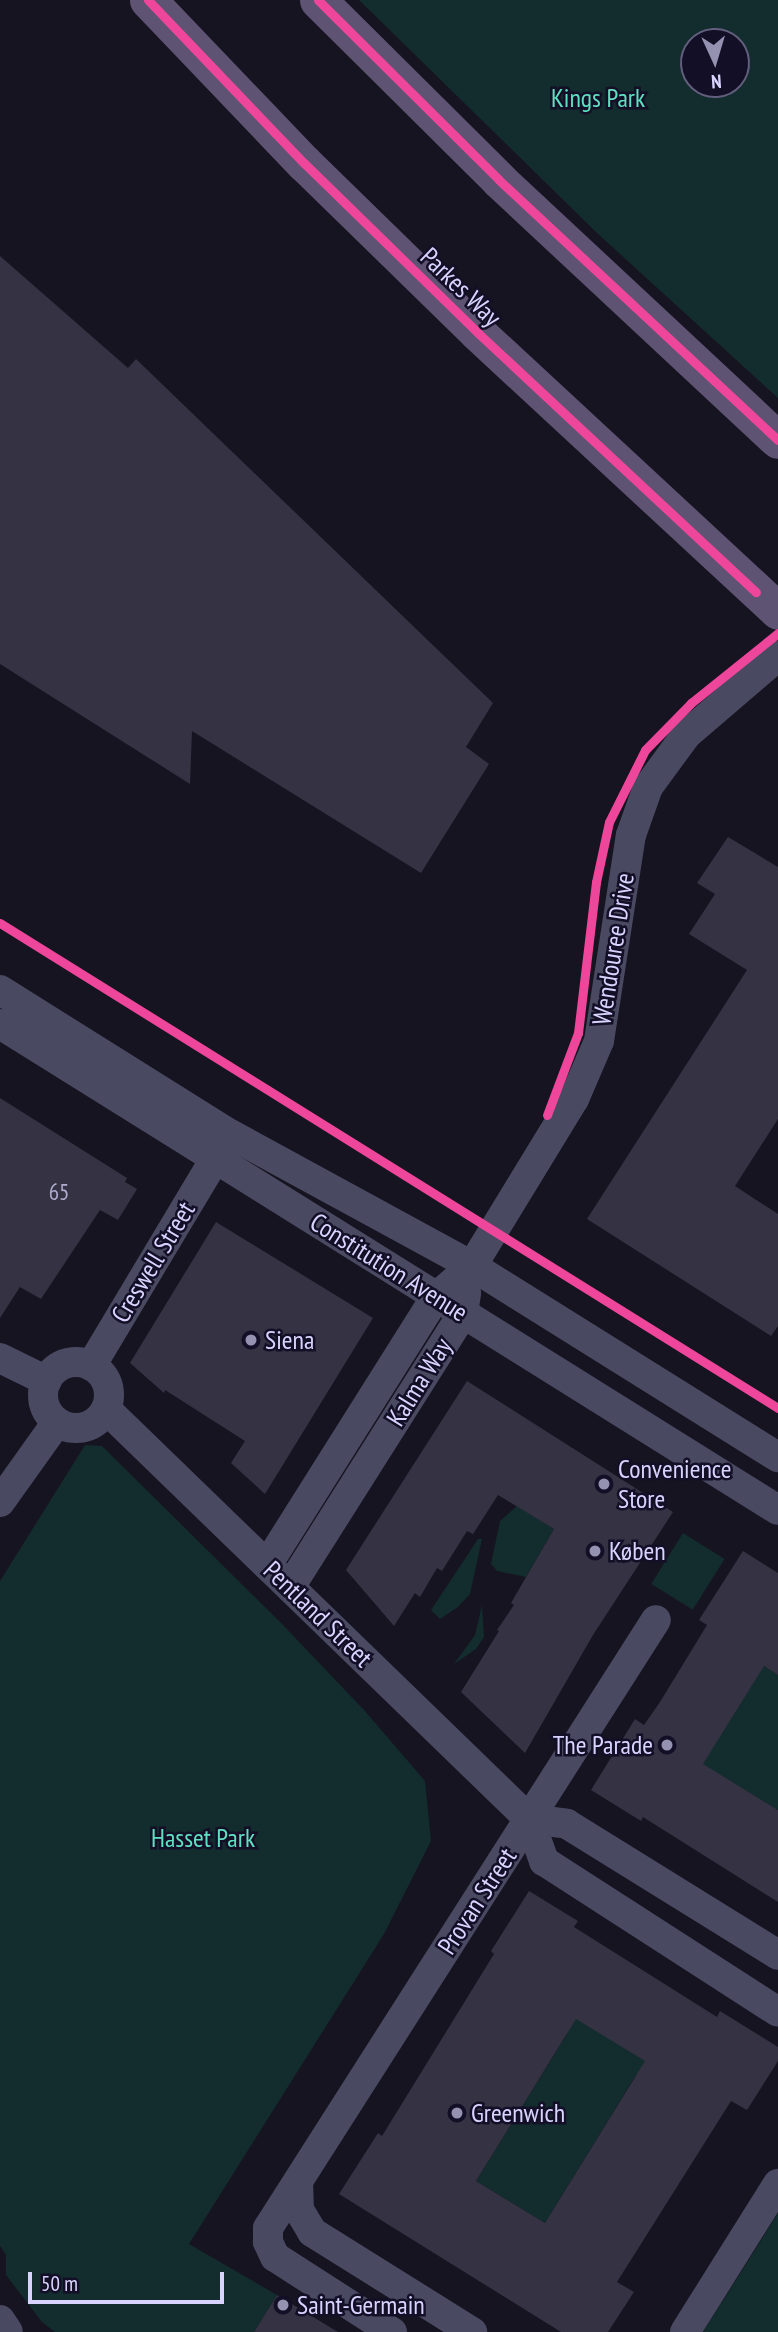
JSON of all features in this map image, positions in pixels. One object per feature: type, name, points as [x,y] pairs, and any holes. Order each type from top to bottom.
[{"type":"main road","name":"Parkes Way","points":[[148,0],[304,163],[458,314],[767,602]]},
{"type":"main road","points":[[318,0],[499,180],[778,440]]},
{"type":"street","name":"Wendouree Drive","points":[[472,1266],[574,1099],[599,1041],[631,835],[648,787],[685,734],[778,656]]},
{"type":"street","name":"Constitution Avenue","points":[[0,990],[230,1134],[472,1266],[778,1457]]},
{"type":"street","name":"Constitution Avenue","points":[[0,1024],[778,1510]]},
{"type":"street","name":"Creswell Street","points":[[91,1366],[215,1159]]},
{"type":"street","name":"Kalma Way","points":[[267,1565],[436,1297],[472,1266]]},
{"type":"street","name":"Kalma Way","points":[[290,1587],[463,1314],[472,1266]]},
{"type":"street","points":[[0,1358],[47,1381]]},
{"type":"street","points":[[71,1363],[91,1366],[105,1380],[108,1389],[106,1409],[101,1417],[84,1427],[65,1426],[57,1422],[45,1407],[44,1390],[47,1381],[52,1372],[71,1363]]},
{"type":"street","name":"Pentland Street","points":[[106,1409],[530,1819],[544,1861],[778,2012]]},
{"type":"street","points":[[0,1502],[57,1422]]},
{"type":"street","name":"Provan Street","points":[[392,2332],[275,2257],[268,2242],[268,2228],[656,1620]]},
{"type":"street","points":[[530,1819],[567,1824],[778,1955]]},
{"type":"street","points":[[604,1899],[629,1863]]},
{"type":"street","points":[[699,1961],[724,1922]]},
{"type":"street","points":[[298,2182],[297,2200],[303,2221],[312,2232],[472,2332]]},
{"type":"street","points":[[685,2332],[778,2184]]},
{"type":"street","points":[[326,2291],[347,2255]]},
{"type":"street","points":[[0,2320],[8,2332]]},
{"type":"green space","name":"Kings Park","points":[[359,0],[778,0],[778,398],[597,233]]},
{"type":"green space","name":"Hasset Park","points":[[85,1445],[102,1446],[283,1625],[364,1710],[425,1781],[431,1841],[384,1934],[189,2244],[277,2295],[254,2332],[55,2332],[42,2322],[6,2275],[6,2255],[0,2246],[0,1581]]},
{"type":"green space","points":[[517,1506],[554,1529],[526,1577],[497,1571],[491,1564],[500,1521]]},
{"type":"green space","points":[[683,1533],[725,1559],[693,1610],[651,1584]]},
{"type":"green space","points":[[478,1539],[482,1539],[470,1594],[458,1607],[440,1619],[431,1610]]},
{"type":"green space","points":[[482,1605],[484,1637],[476,1649],[454,1664],[475,1635]]},
{"type":"green space","points":[[764,1666],[778,1675],[778,1810],[690,1757]]},
{"type":"green space","points":[[558,2007],[652,2065],[636,2075],[545,2223],[476,2181],[567,2034]]},
{"type":"green space","points":[[778,2213],[778,2332],[703,2332],[753,2253]]},
{"type":"building","points":[[0,256],[128,368],[136,359],[493,703],[466,747],[489,764],[421,873],[192,731],[190,784],[0,664]]},
{"type":"building","points":[[728,837],[778,867],[778,1119],[735,1186],[778,1214],[778,1326],[771,1336],[587,1219],[747,970],[689,934],[715,894],[697,883]]},
{"type":"building","points":[[0,1098],[127,1178],[125,1182],[137,1189],[118,1220],[100,1210],[41,1299],[20,1287],[0,1318]]},
{"type":"building","name":"Siena","points":[[216,1222],[373,1318],[265,1494],[231,1463],[245,1441],[165,1390],[164,1393],[130,1363]]},
{"type":"building","name":"Køben","points":[[467,1381],[673,1512],[593,1635],[525,1753],[461,1692],[514,1605],[511,1603],[554,1529],[498,1495],[473,1534],[467,1531],[442,1571],[437,1568],[420,1597],[415,1593],[394,1626],[346,1570]]},
{"type":"building","name":"The Parade","points":[[743,1551],[778,1573],[778,1675],[764,1666],[703,1764],[778,1810],[778,1902],[643,1817],[641,1821],[591,1790],[635,1719],[644,1725],[660,1702],[707,1625],[699,1620]]},
{"type":"building","name":"Greenwich","points":[[529,1891],[578,1921],[574,1927],[717,2017],[720,2011],[778,2047],[778,2061],[747,2110],[731,2101],[617,2282],[634,2292],[608,2332],[561,2332],[339,2194],[378,2133],[382,2136],[494,1954],[491,1951]],"holes":[[[576,2019],[645,2061],[545,2223],[476,2181]]]},
{"type":"building","name":"Saint-Germain","points":[[277,2295],[338,2332],[254,2332]]},
{"type":"cycle path","points":[[148,0],[304,163],[478,333],[756,592]]},
{"type":"cycle path","points":[[318,0],[499,180],[778,440]]},
{"type":"cycle path","points":[[547,1115],[578,1033],[596,882],[609,822],[645,750],[691,703],[778,633]]},
{"type":"cycle path","points":[[0,923],[778,1408]]},
{"type":"place","name":"Siena","points":[[251,1340]]},
{"type":"place","name":"Convenience Store","points":[[604,1484]]},
{"type":"place","name":"Køben","points":[[595,1551]]},
{"type":"place","name":"The Parade","points":[[667,1745]]},
{"type":"place","name":"Greenwich","points":[[457,2113]]},
{"type":"place","name":"Saint-Germain","points":[[283,2305]]}]
